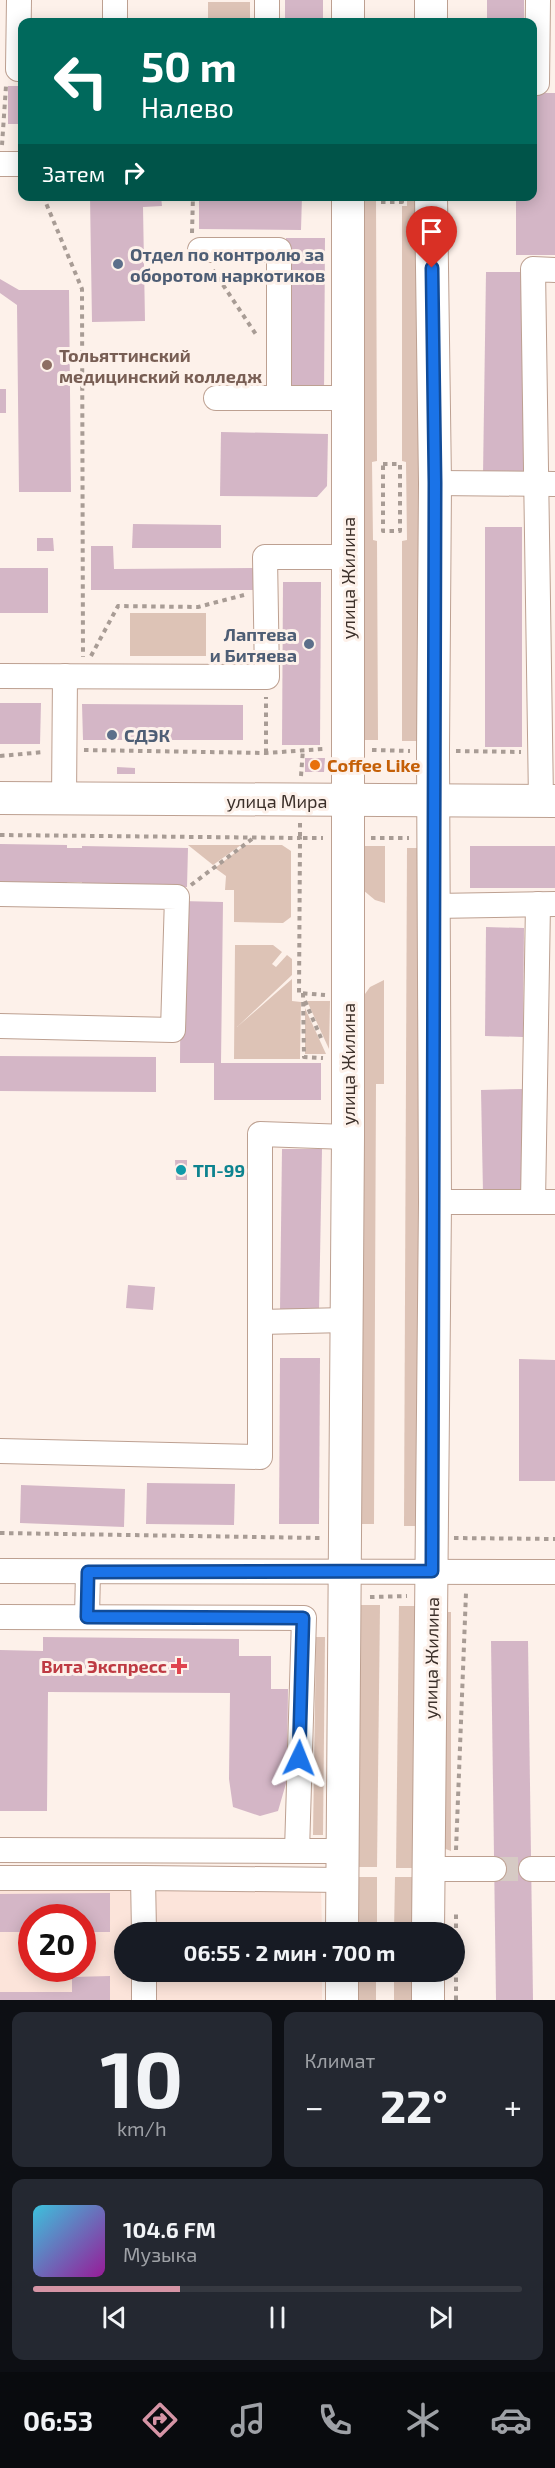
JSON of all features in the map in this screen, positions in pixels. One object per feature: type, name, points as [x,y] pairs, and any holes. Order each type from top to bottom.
[{"type":"main road","points":[[348,0],[348,18]]},
{"type":"main road","points":[[431,0],[431,18]]},
{"type":"main road","name":"улица Жилина","points":[[342,1922],[348,1137],[348,201]]},
{"type":"main road","name":"улица Жилина","points":[[430,1922],[442,1869],[432,1571],[435,1202],[433,751],[435,483],[431,201]]},
{"type":"main road","name":"улица Мира","points":[[0,798],[348,802],[548,801]]},
{"type":"main road","points":[[342,1982],[342,2000]]},
{"type":"main road","points":[[428,1982],[428,2000]]},
{"type":"street","points":[[19,0],[19,18]]},
{"type":"street","points":[[115,0],[115,18]]},
{"type":"street","points":[[267,0],[267,18]]},
{"type":"street","points":[[538,0],[542,83]]},
{"type":"street","points":[[1,155],[18,162]]},
{"type":"street","points":[[200,250],[279,250],[279,398]]},
{"type":"street","points":[[548,801],[540,761],[547,692],[546,484],[533,269],[555,270]]},
{"type":"street","points":[[216,398],[349,398]]},
{"type":"street","points":[[435,483],[546,484]]},
{"type":"street","points":[[0,676],[77,674],[267,676],[265,557],[348,556]]},
{"type":"street","points":[[64,799],[64,750],[77,674]]},
{"type":"street","points":[[0,894],[177,897],[173,1030],[0,1026]]},
{"type":"street","points":[[434,906],[546,904],[544,1202],[435,1202]]},
{"type":"street","points":[[0,1451],[260,1457],[260,1134],[348,1137]]},
{"type":"street","points":[[260,1322],[346,1320]]},
{"type":"street","points":[[0,1571],[555,1572]]},
{"type":"street","points":[[87,1617],[88,1572]]},
{"type":"street","points":[[0,1617],[303,1618],[297,1851]]},
{"type":"street","points":[[0,1850],[297,1851],[342,1866]]},
{"type":"street","points":[[0,1878],[143,1878],[342,1866]]},
{"type":"street","points":[[442,1869],[494,1869]]},
{"type":"street","points":[[531,1869],[555,1869]]},
{"type":"street","points":[[143,1878],[144,1922]]},
{"type":"street","points":[[144,1982],[144,2000]]},
{"type":"path","points":[[1,155],[6,80],[18,71]]},
{"type":"path","points":[[45,201],[82,289],[77,674]]},
{"type":"path","points":[[193,201],[192,238],[279,369]]},
{"type":"path","points":[[378,201],[402,201]]},
{"type":"path","points":[[383,464],[400,464],[400,531],[383,531],[383,464]]},
{"type":"path","points":[[77,674],[118,606],[198,607],[266,589]]},
{"type":"path","points":[[266,753],[267,676]]},
{"type":"path","points":[[0,756],[64,750],[266,753],[303,749],[519,752],[540,761]]},
{"type":"path","points":[[301,777],[303,749]]},
{"type":"path","points":[[300,820],[300,838]]},
{"type":"path","points":[[0,835],[324,838]]},
{"type":"path","points":[[177,897],[254,837]]},
{"type":"path","points":[[370,838],[412,838]]},
{"type":"path","points":[[326,1048],[303,996],[304,1058],[330,1058]]},
{"type":"path","points":[[0,1533],[345,1538]]},
{"type":"path","points":[[432,1538],[555,1539]]},
{"type":"path","points":[[456,2000],[442,1869],[465,1595],[477,1571]]},
{"type":"shaded area","points":[[208,2],[250,2],[250,18],[208,18]]},
{"type":"shaded area","points":[[359,201],[376,201],[377,461],[372,462],[373,540],[377,541],[378,740],[361,740]]},
{"type":"shaded area","points":[[407,201],[423,201],[423,741],[402,741],[402,541],[407,540],[406,462],[402,461],[402,206],[407,206]]},
{"type":"shaded area","points":[[130,613],[206,613],[206,656],[130,656]]},
{"type":"shaded area","points":[[188,845],[241,845],[213,865]]},
{"type":"shaded area","points":[[245,845],[282,845],[291,851],[291,917],[283,923],[234,922],[234,890],[225,890],[226,876],[215,868]]},
{"type":"shaded area","points":[[360,846],[385,846],[385,903],[375,900],[363,890]]},
{"type":"shaded area","points":[[407,848],[422,848],[419,1526],[404,1526]]},
{"type":"shaded area","points":[[235,945],[273,945],[282,952],[272,964],[276,967],[287,955],[292,959],[292,975],[237,1027],[292,979],[292,1001],[301,1002],[300,1059],[234,1059]]},
{"type":"shaded area","points":[[384,980],[384,1084],[376,1084],[374,1524],[358,1524],[360,1001],[370,987]]},
{"type":"shaded area","points":[[307,1001],[330,1001],[329,1049]]},
{"type":"shaded area","points":[[305,1008],[326,1054],[305,1054]]},
{"type":"shaded area","points":[[360,1605],[380,1605],[377,1867],[357,1867]]},
{"type":"shaded area","points":[[399,1606],[418,1606],[415,1868],[396,1868]]},
{"type":"shaded area","points":[[441,1612],[451,1612],[451,1851],[443,1848]]},
{"type":"shaded area","points":[[316,1637],[325,1637],[323,1835],[313,1835]]},
{"type":"shaded area","points":[[356,1877],[377,1877],[377,1922],[355,1922]]},
{"type":"shaded area","points":[[395,1877],[417,1877],[416,1922],[394,1922]]},
{"type":"shaded area","points":[[0,1887],[321,1887],[322,1922],[114,1922],[114,1982],[322,1982],[322,2000],[0,2000]]},
{"type":"shaded area","points":[[355,1982],[376,1982],[376,2000],[354,2000]]},
{"type":"shaded area","points":[[394,1982],[416,1982],[415,2000],[394,2000]]},
{"type":"building","points":[[285,0],[323,0],[323,18],[285,18]]},
{"type":"building","points":[[487,0],[524,0],[524,18],[487,18]]},
{"type":"building","points":[[8,86],[18,86],[18,124],[8,124]]},
{"type":"building","points":[[537,93],[555,93],[555,255],[516,255],[516,201],[537,201]]},
{"type":"building","name":"Отдел по контролю за оборотом наркотиков","points":[[90,201],[162,201],[162,206],[143,207],[145,321],[92,322]]},
{"type":"building","points":[[199,201],[302,201],[301,230],[199,229]]},
{"type":"building","points":[[286,238],[325,238],[324,397],[285,396]]},
{"type":"building","points":[[486,272],[526,272],[523,475],[483,475]]},
{"type":"building","points":[[0,279],[19,290],[69,290],[71,492],[19,492],[17,305],[0,293]]},
{"type":"building","points":[[0,389],[6,389],[6,413],[0,413]]},
{"type":"building","points":[[221,432],[328,434],[327,486],[317,497],[220,496]]},
{"type":"building","points":[[133,524],[221,525],[221,548],[132,548]]},
{"type":"building","points":[[485,527],[522,527],[522,747],[485,747]]},
{"type":"building","points":[[37,538],[53,538],[54,551],[37,551]]},
{"type":"building","points":[[91,546],[113,546],[114,569],[253,568],[253,590],[91,590]]},
{"type":"building","points":[[0,568],[48,568],[48,613],[0,613]]},
{"type":"building","points":[[283,582],[321,582],[320,745],[282,745]]},
{"type":"building","points":[[0,703],[41,703],[40,744],[0,744]]},
{"type":"building","points":[[82,704],[243,705],[243,740],[83,740]]},
{"type":"building","name":"Coffee Like","points":[[305,758],[325,758],[324,772],[305,772]]},
{"type":"building","points":[[117,767],[135,768],[135,774],[117,774]]},
{"type":"building","points":[[0,844],[67,845],[67,848],[82,848],[82,846],[188,848],[187,887],[82,885],[82,882],[67,882],[67,886],[0,884]]},
{"type":"building","points":[[470,846],[555,846],[555,888],[470,888]]},
{"type":"building","points":[[181,901],[223,902],[221,1063],[321,1063],[321,1100],[214,1100],[214,1063],[180,1063]]},
{"type":"building","points":[[486,927],[524,928],[523,1037],[485,1036]]},
{"type":"building","points":[[0,1056],[156,1057],[156,1092],[0,1091]]},
{"type":"building","points":[[524,1089],[526,1192],[483,1193],[481,1090]]},
{"type":"building","points":[[282,1149],[322,1149],[319,1312],[280,1311]]},
{"type":"building","name":"ТП-99","points":[[175,1160],[187,1160],[187,1180],[176,1180]]},
{"type":"building","points":[[128,1285],[155,1287],[153,1310],[126,1308]]},
{"type":"building","points":[[280,1358],[320,1358],[319,1524],[279,1524]]},
{"type":"building","points":[[519,1359],[555,1360],[555,1481],[519,1481]]},
{"type":"building","points":[[147,1483],[235,1484],[234,1525],[146,1524]]},
{"type":"building","points":[[21,1485],[125,1489],[124,1527],[20,1523]]},
{"type":"building","points":[[43,1637],[239,1639],[239,1656],[271,1656],[271,1689],[288,1689],[287,1780],[278,1811],[260,1816],[233,1807],[229,1779],[230,1693],[48,1692],[47,1811],[0,1811],[0,1650],[43,1651]]},
{"type":"building","points":[[491,1641],[528,1641],[533,2000],[496,2000]]},
{"type":"building","points":[[110,1893],[110,1932],[96,1932],[96,1904],[18,1904],[18,1932],[0,1932],[0,1894]]},
{"type":"building","points":[[96,1976],[110,1976],[110,2000],[0,2000],[0,1992],[72,1992],[72,1982],[96,1982]]},
{"type":"tunnel","points":[[494,1869],[531,1869]]},
{"type":"place","name":"Отдел по контролю за оборотом наркотиков","points":[[118,264]]},
{"type":"place","name":"Тольяттинский медицинский колледж","points":[[47,365]]},
{"type":"place","name":"Лаптева и Битяева","points":[[309,644]]},
{"type":"place","name":"СДЭК","points":[[112,735]]},
{"type":"place","name":"Coffee Like","points":[[315,765]]},
{"type":"place","name":"ТП-99","points":[[181,1170]]},
{"type":"place","name":"Вита Экспресс","points":[[179,1666]]},
{"type":"route","points":[[299,1758],[303,1618],[87,1617],[88,1572],[432,1571],[435,1202],[433,751],[435,483],[432,268]]}]
